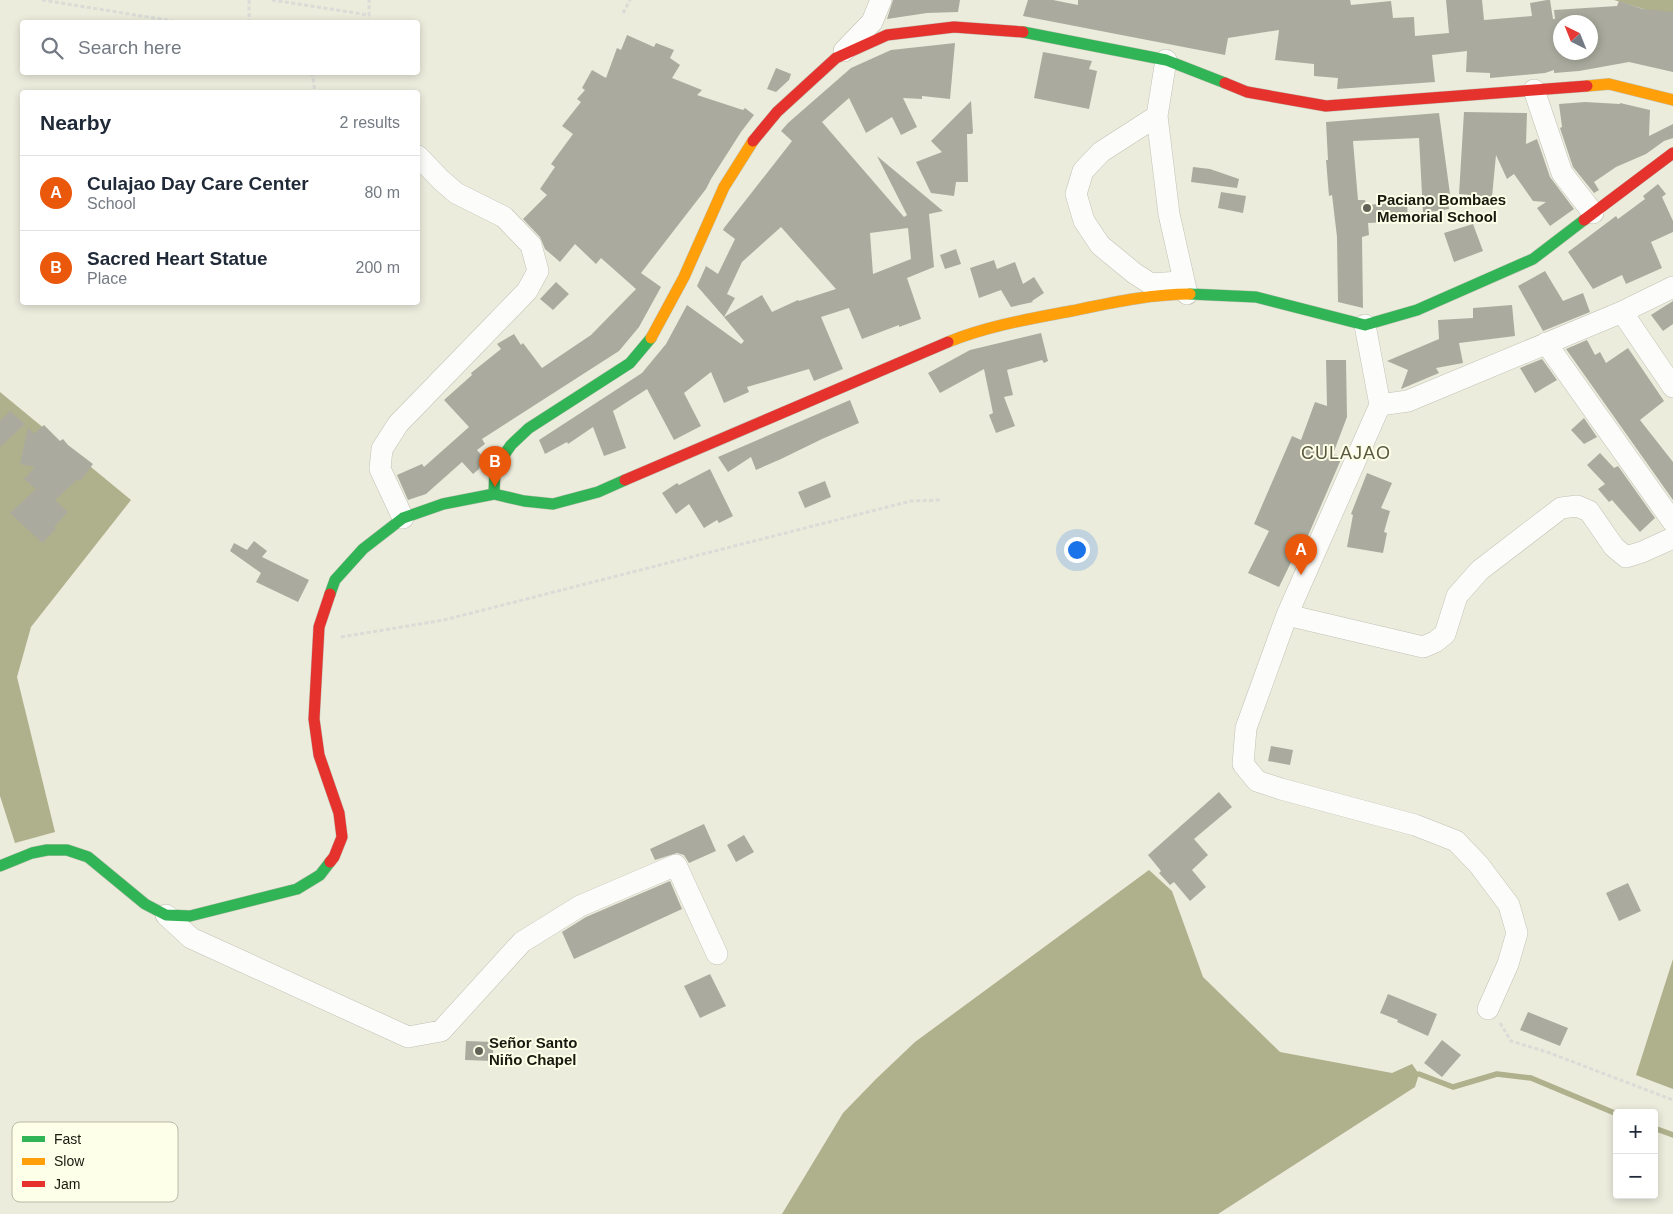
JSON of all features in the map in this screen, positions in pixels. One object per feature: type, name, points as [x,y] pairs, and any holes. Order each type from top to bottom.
[{"type":"street","points":[[494,494],[495,468],[511,445],[529,428],[630,363],[652,336],[706,232],[724,187],[754,140],[777,112],[872,22],[881,0]]},
{"type":"street","points":[[836,58],[887,35],[928,29],[969,28],[1024,32],[1166,60],[1247,92],[1326,106],[1609,84],[1673,100]]},
{"type":"street","points":[[1166,60],[1157,116],[1169,214],[1186,288]]},
{"type":"street","points":[[1534,90],[1562,173],[1593,213]]},
{"type":"street","points":[[1157,116],[1101,152],[1083,171],[1076,194],[1084,221],[1100,245],[1134,273],[1151,284],[1256,298],[1365,326],[1417,310],[1533,259],[1673,153]]},
{"type":"street","points":[[403,518],[380,469],[382,449],[398,424],[527,291],[538,272],[531,245],[504,217],[456,193],[420,158]]},
{"type":"street","points":[[1380,404],[1408,401],[1622,312],[1673,287]]},
{"type":"street","points":[[166,915],[190,916],[297,889],[320,875],[334,857],[342,837],[339,813],[319,755],[314,719],[319,627],[335,580],[363,548],[403,518],[443,504],[494,494],[524,501],[553,504],[598,492],[965,335],[1009,323],[1186,288]]},
{"type":"street","points":[[1622,312],[1673,387]]},
{"type":"street","points":[[1365,326],[1380,404],[1287,615],[1246,728],[1243,764],[1257,781],[1415,825],[1456,841],[1479,865],[1509,906],[1518,933],[1508,964],[1488,1009]]},
{"type":"street","points":[[1546,343],[1673,522]]},
{"type":"street","points":[[1287,615],[1423,647],[1435,642],[1445,634],[1456,596],[1480,570],[1561,508],[1577,506],[1589,511],[1614,547],[1626,557],[1673,538]]},
{"type":"street","points":[[0,866],[32,853],[47,850],[67,850],[88,857],[145,904],[166,915],[191,938],[408,1036],[441,1030],[522,942],[580,906],[676,864],[717,954]]},
{"type":"path","points":[[42,0],[167,20]]},
{"type":"path","points":[[249,0],[249,20]]},
{"type":"path","points":[[272,0],[369,15],[369,0]]},
{"type":"path","points":[[623,13],[630,0]]},
{"type":"path","points":[[312,75],[315,90]]},
{"type":"path","points":[[318,641],[444,620],[912,501],[942,500]]},
{"type":"path","points":[[1488,1009],[1511,1042],[1546,1052],[1673,1100]]},
{"type":"shaded area","points":[[1614,0],[1673,0],[1673,18]]},
{"type":"shaded area","points":[[0,392],[131,500],[31,627],[17,677],[55,832],[15,843],[0,796]]},
{"type":"shaded area","points":[[1149,870],[1172,891],[1203,977],[1280,1052],[1392,1073],[1412,1064],[1419,1074],[1415,1087],[1218,1214],[782,1214],[843,1113],[915,1042]]},
{"type":"shaded area","points":[[1673,959],[1673,1089],[1636,1075]]},
{"type":"building","points":[[893,0],[960,0],[958,12],[927,13],[887,19]]},
{"type":"building","points":[[1028,0],[1053,0],[1078,5],[1078,0],[1350,0],[1351,5],[1391,1],[1393,18],[1414,17],[1415,36],[1449,33],[1446,0],[1482,0],[1484,20],[1532,16],[1530,3],[1550,0],[1553,19],[1553,60],[1598,60],[1598,15],[1555,15],[1554,10],[1617,6],[1619,1],[1643,9],[1673,12],[1673,72],[1629,62],[1579,71],[1554,73],[1554,70],[1545,73],[1490,78],[1490,73],[1466,72],[1467,51],[1432,55],[1435,82],[1337,89],[1338,78],[1314,76],[1314,64],[1275,60],[1279,30],[1228,38],[1225,55],[1023,16]]},
{"type":"building","points":[[627,35],[654,47],[656,43],[674,50],[670,58],[680,65],[672,78],[702,90],[697,95],[743,110],[745,108],[754,115],[741,132],[706,189],[641,273],[661,287],[639,327],[619,351],[482,439],[485,444],[477,450],[483,457],[479,469],[473,474],[462,462],[426,494],[408,500],[397,475],[422,464],[424,467],[469,427],[444,400],[472,375],[471,373],[501,349],[497,344],[514,334],[521,345],[523,343],[542,368],[591,335],[636,289],[601,258],[596,264],[575,244],[560,262],[545,249],[540,237],[523,219],[547,195],[540,189],[555,167],[551,164],[573,134],[562,126],[581,102],[577,99],[585,90],[582,88],[592,70],[606,78],[617,48],[621,50]]},
{"type":"building","points":[[955,43],[950,99],[922,96],[922,99],[903,98],[917,127],[901,135],[892,117],[866,133],[849,98],[822,122],[904,217],[907,215],[877,156],[943,211],[929,214],[934,267],[907,278],[921,319],[862,339],[849,308],[821,317],[843,369],[814,381],[809,369],[747,387],[749,392],[724,403],[711,372],[684,393],[701,426],[674,440],[647,389],[613,411],[626,448],[604,456],[593,427],[568,444],[567,442],[545,454],[539,440],[642,373],[666,344],[687,305],[741,344],[744,341],[697,286],[706,266],[718,274],[735,239],[723,230],[724,228],[792,141],[781,131],[851,68],[891,50]],"holes":[[[781,227],[836,289],[798,300],[772,312],[762,295],[724,317],[735,298],[727,294],[742,262]],[[908,228],[911,259],[873,274],[870,233]]]},
{"type":"building","points":[[1043,52],[1092,61],[1089,69],[1097,71],[1089,109],[1034,98]]},
{"type":"building","points":[[776,68],[791,74],[789,80],[776,92],[767,89]]},
{"type":"building","points":[[971,101],[973,132],[972,134],[967,134],[968,182],[956,182],[954,196],[931,193],[916,162],[942,152],[931,141]]},
{"type":"building","points":[[1585,102],[1620,103],[1650,110],[1649,136],[1673,124],[1673,138],[1664,141],[1646,154],[1616,167],[1594,182],[1599,190],[1594,193],[1573,167],[1560,128],[1562,127],[1559,104]]},
{"type":"building","points":[[1464,112],[1527,113],[1526,144],[1537,139],[1550,177],[1574,209],[1550,226],[1537,208],[1546,202],[1533,201],[1514,174],[1507,179],[1496,155],[1492,197],[1459,194]]},
{"type":"building","points":[[1439,113],[1450,194],[1447,193],[1449,209],[1423,213],[1419,138],[1353,141],[1358,200],[1365,200],[1366,205],[1407,202],[1408,221],[1368,223],[1369,235],[1362,237],[1363,308],[1338,302],[1337,237],[1332,195],[1329,196],[1326,160],[1328,160],[1326,122]]},
{"type":"building","points":[[1193,167],[1210,169],[1239,179],[1237,188],[1191,182]]},
{"type":"building","points":[[1658,184],[1666,194],[1662,197],[1673,221],[1673,232],[1651,242],[1662,268],[1626,284],[1622,275],[1593,289],[1568,252],[1616,216],[1618,219],[1645,199],[1643,196]]},
{"type":"building","points":[[1221,192],[1246,196],[1243,213],[1218,208]]},
{"type":"building","points":[[1473,224],[1483,251],[1454,262],[1444,233]]},
{"type":"building","points":[[956,249],[961,264],[945,269],[940,255]]},
{"type":"building","points":[[994,260],[997,269],[1015,262],[1023,284],[1034,277],[1044,293],[1033,302],[1011,307],[1001,290],[979,298],[970,268]]},
{"type":"building","points":[[1545,271],[1563,301],[1583,293],[1590,312],[1543,331],[1518,286]]},
{"type":"building","points":[[556,282],[569,294],[553,310],[540,299]]},
{"type":"building","points":[[1673,301],[1673,324],[1663,331],[1651,315]]},
{"type":"building","points":[[1512,305],[1515,336],[1459,343],[1463,363],[1436,368],[1439,373],[1401,389],[1408,370],[1387,361],[1439,339],[1438,320],[1473,318],[1473,308]]},
{"type":"building","points":[[1041,333],[1048,361],[1044,363],[1042,360],[1007,370],[1013,395],[1004,397],[1015,426],[996,433],[989,415],[993,413],[984,369],[940,393],[928,373],[970,350]]},
{"type":"building","points":[[1587,340],[1595,355],[1600,352],[1606,363],[1628,348],[1664,401],[1640,420],[1673,462],[1673,500],[1566,349]]},
{"type":"building","points":[[1542,359],[1557,380],[1535,393],[1520,368]]},
{"type":"building","points":[[1326,360],[1346,360],[1347,417],[1333,454],[1342,457],[1304,545],[1300,544],[1279,587],[1248,573],[1269,531],[1254,524],[1292,436],[1301,440],[1315,402],[1327,406]]},
{"type":"building","points":[[850,400],[859,423],[756,470],[751,457],[728,472],[718,457]]},
{"type":"building","points":[[10,411],[25,424],[0,447],[0,421]]},
{"type":"building","points":[[1584,418],[1597,437],[1584,444],[1571,430]]},
{"type":"building","points":[[44,425],[60,441],[63,439],[93,464],[80,481],[78,479],[55,500],[68,512],[54,527],[56,529],[42,543],[10,513],[36,489],[24,479],[35,467],[20,464],[28,427],[34,434]]},
{"type":"building","points":[[1600,453],[1614,468],[1618,466],[1655,518],[1640,532],[1612,500],[1609,502],[1598,489],[1605,484],[1587,465]]},
{"type":"building","points":[[710,469],[733,516],[719,523],[717,520],[704,528],[689,504],[676,514],[662,493],[677,483],[679,485]]},
{"type":"building","points":[[1367,473],[1392,483],[1381,508],[1390,511],[1384,532],[1387,533],[1383,553],[1347,547],[1353,515],[1351,514]]},
{"type":"building","points":[[825,481],[831,497],[805,508],[798,492]]},
{"type":"building","points":[[254,541],[267,551],[262,557],[309,580],[298,602],[256,582],[261,573],[230,551],[234,543],[247,550]]},
{"type":"building","points":[[1271,746],[1293,750],[1290,765],[1268,761]]},
{"type":"building","points":[[1219,792],[1232,807],[1194,839],[1208,855],[1192,870],[1206,887],[1190,901],[1174,882],[1170,885],[1159,873],[1161,871],[1148,855]]},
{"type":"building","points":[[704,824],[716,851],[689,863],[684,855],[677,853],[655,860],[650,849]]},
{"type":"building","points":[[744,835],[754,852],[736,862],[727,845]]},
{"type":"building","points":[[670,881],[682,909],[574,959],[562,932],[586,917]]},
{"type":"building","points":[[1628,883],[1641,911],[1619,921],[1606,893]]},
{"type":"building","points":[[710,974],[726,1006],[700,1018],[684,986]]},
{"type":"building","points":[[1388,994],[1437,1014],[1428,1036],[1380,1013]]},
{"type":"building","points":[[1528,1012],[1568,1028],[1560,1046],[1520,1030]]},
{"type":"building","points":[[1442,1040],[1461,1055],[1442,1077],[1424,1063]]},
{"type":"building","name":"Señor Santo Niño Chapel","points":[[466,1041],[493,1042],[493,1061],[465,1060]]},
{"type":"waterway","points":[[1419,1074],[1453,1087],[1497,1074],[1531,1078],[1613,1112]]},
{"type":"waterway","points":[[1658,1129],[1673,1135]]},
{"type":"traffic: fast","points":[[1023,32],[1166,60],[1225,83]]},
{"type":"traffic: fast","points":[[1190,294],[1256,297],[1365,325],[1417,310],[1533,259],[1584,220]]},
{"type":"traffic: fast","points":[[494,494],[495,468],[511,445],[529,428],[630,363],[651,338]]},
{"type":"traffic: fast","points":[[330,594],[335,580],[363,549],[403,518],[443,504],[494,494],[524,501],[553,504],[598,492],[625,480]]},
{"type":"traffic: fast","points":[[0,866],[32,853],[47,850],[67,850],[88,857],[145,904],[166,915],[190,916],[297,889],[320,875],[330,862]]},
{"type":"traffic: slow","points":[[1587,86],[1609,84],[1673,100]]},
{"type":"traffic: slow","points":[[651,338],[684,277],[724,187],[753,141]]},
{"type":"traffic: slow","points":[[948,342],[993,327],[1040,317],[1130,300],[1190,294]]},
{"type":"traffic: jam","points":[[753,141],[777,112],[836,58],[887,35],[954,27],[1023,32]]},
{"type":"traffic: jam","points":[[1225,83],[1247,92],[1326,106],[1587,86]]},
{"type":"traffic: jam","points":[[1584,220],[1673,153]]},
{"type":"traffic: jam","points":[[625,480],[948,342]]},
{"type":"traffic: jam","points":[[330,594],[319,627],[314,719],[319,755],[339,813],[342,837],[330,862]]},
{"type":"place","name":"Paciano Bombaes Memorial School","points":[[1367,208]]},
{"type":"place","name":"Sacred Heart Statue","points":[[495,487]]},
{"type":"place","name":"Culajao Day Care Center","points":[[1301,575]]},
{"type":"place","name":"Señor Santo Niño Chapel","points":[[479,1051]]},
{"type":"district","name":"CULAJAO","points":[[1346,453]]}]
